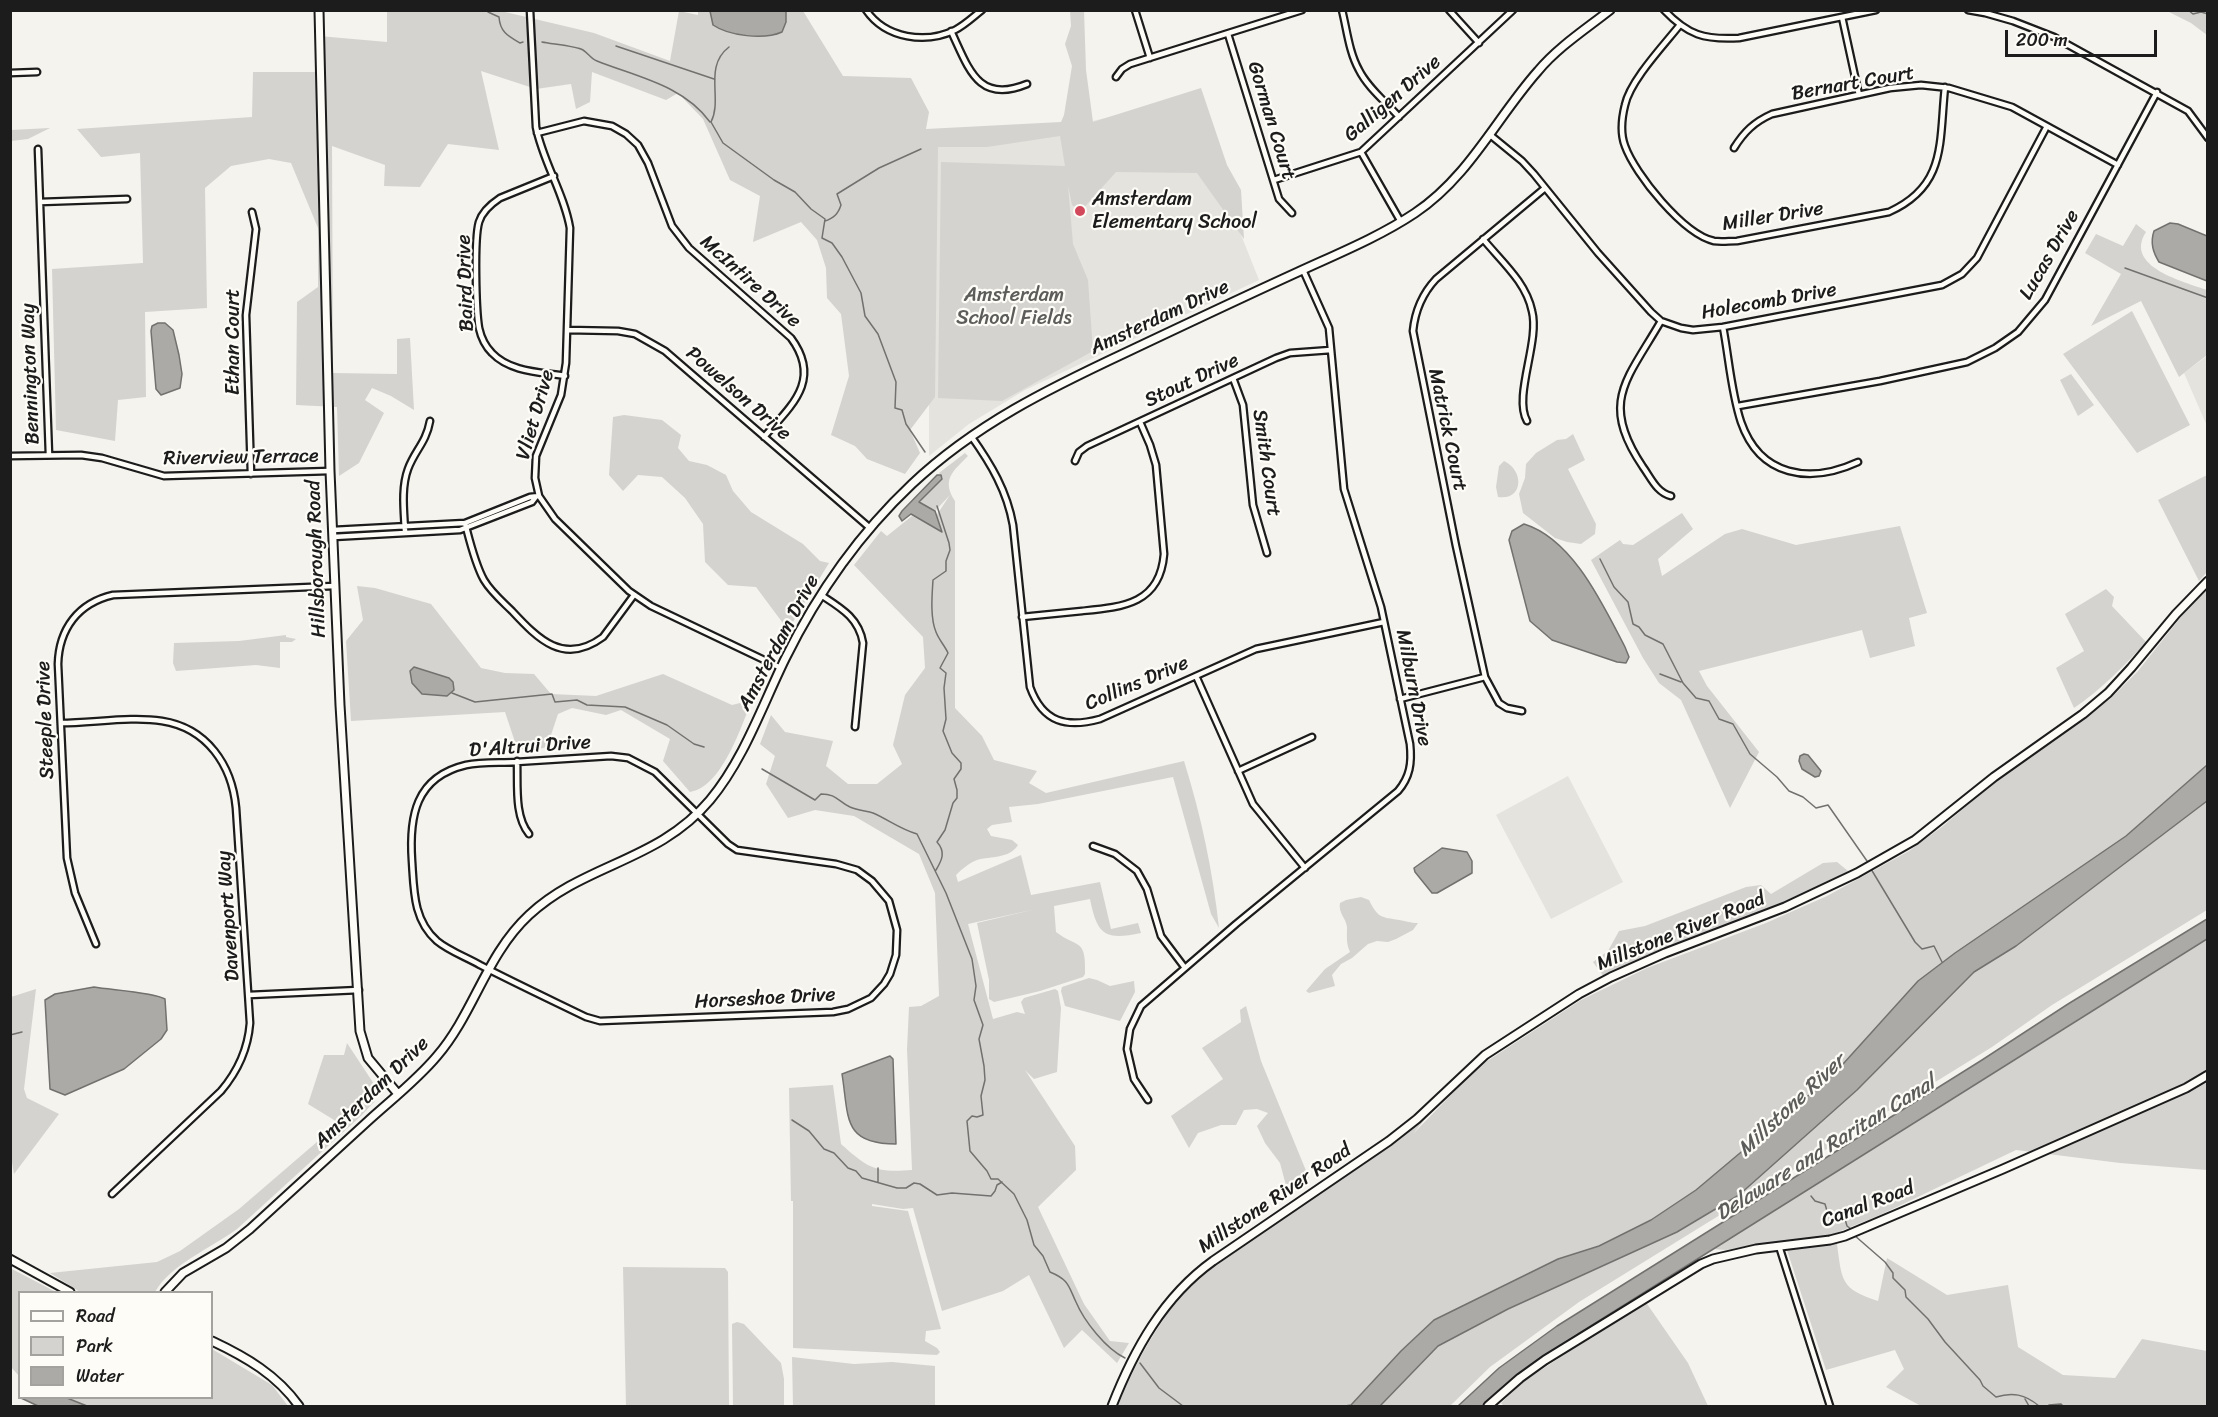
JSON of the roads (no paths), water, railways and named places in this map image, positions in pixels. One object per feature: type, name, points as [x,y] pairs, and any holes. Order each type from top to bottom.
[{"type":"street","name":"Hillsborough Road","points":[[320,10],[330,471],[340,705],[360,1031],[365,1052],[377,1071],[398,1094]]},
{"type":"street","name":"Vliet Drive","points":[[530,10],[534,116],[537,133],[567,211],[570,228],[565,376],[561,394],[536,456],[537,497],[555,519],[634,595],[660,611],[781,668]]},
{"type":"street","points":[[866,10],[876,22],[902,35],[930,37],[951,31],[982,10]]},
{"type":"street","points":[[1135,10],[1150,58]]},
{"type":"street","points":[[1116,76],[1131,64],[1302,10]]},
{"type":"street","points":[[1342,10],[1358,69],[1399,117]]},
{"type":"street","points":[[1449,10],[1479,43]]},
{"type":"street","name":"Galligen Drive","points":[[1274,180],[1361,152],[1513,10]]},
{"type":"street","name":"Amsterdam Drive","points":[[167,1291],[183,1273],[214,1256],[239,1238],[429,1065],[459,1025],[487,969],[515,929],[542,903],[570,885],[657,845],[697,814],[715,794],[733,767],[781,668],[820,595],[870,528],[914,482],[971,436],[1000,416],[1044,391],[1401,222],[1447,187],[1547,60],[1610,10]]},
{"type":"street","points":[[1664,10],[1679,26],[1700,37],[1719,39],[1739,38],[1876,10]]},
{"type":"street","points":[[1968,10],[2013,21],[2054,37],[2188,111],[2208,138]]},
{"type":"street","points":[[1842,17],[1859,95]]},
{"type":"street","name":"Miller Drive","points":[[1679,26],[1633,86],[1625,103],[1622,124],[1624,144],[1634,166],[1680,222],[1713,241],[1737,241],[1760,237],[1889,212],[1904,206],[1920,194],[1932,176],[1938,158],[1945,87]]},
{"type":"street","points":[[951,31],[967,65],[984,85],[999,91],[1012,90],[1027,84]]},
{"type":"street","name":"Gorman Court","points":[[1228,34],[1279,198],[1292,213]]},
{"type":"street","points":[[10,73],[37,72]]},
{"type":"street","name":"Bernart Court","points":[[1734,148],[1743,134],[1759,120],[1772,114],[1890,88],[1921,85],[1945,87],[2012,106],[2118,165]]},
{"type":"street","name":"Lucas Drive","points":[[1738,406],[1880,381],[1967,362],[1995,348],[2018,332],[2045,300],[2157,92]]},
{"type":"street","name":"McIntire Drive","points":[[537,133],[584,121],[612,126],[626,134],[638,145],[648,163],[672,226],[689,248],[792,338],[799,349],[805,367],[804,382],[795,399],[764,437]]},
{"type":"street","name":"Holecomb Drive","points":[[1489,134],[1522,161],[1598,253],[1651,312],[1670,325],[1693,330],[1724,327],[1908,292],[1941,285],[1962,274],[1977,258],[2047,126]]},
{"type":"street","name":"Bennington Way","points":[[38,148],[49,454]]},
{"type":"street","points":[[1361,152],[1401,222]]},
{"type":"street","name":"Baird Drive","points":[[554,176],[500,198],[492,203],[481,217],[476,242],[478,313],[483,341],[503,363],[526,370],[565,376]]},
{"type":"street","name":"Matrick Court","points":[[1522,711],[1499,703],[1485,677],[1413,331],[1417,310],[1430,285],[1545,188]]},
{"type":"street","points":[[40,202],[127,199]]},
{"type":"street","name":"Ethan Court","points":[[251,474],[246,315],[256,229],[252,212]]},
{"type":"street","points":[[1483,239],[1519,281],[1532,311],[1534,326],[1522,405],[1527,421]]},
{"type":"street","name":"Milburn Drive","points":[[1148,1100],[1131,1070],[1127,1049],[1130,1029],[1141,1006],[1386,802],[1404,784],[1409,774],[1412,756],[1384,622],[1344,489],[1327,321],[1303,270]]},
{"type":"street","points":[[1661,321],[1626,382],[1620,400],[1620,420],[1642,465],[1660,491],[1671,496]]},
{"type":"street","points":[[1724,327],[1741,420],[1751,443],[1759,453],[1775,466],[1792,473],[1812,474],[1847,467],[1858,462]]},
{"type":"street","name":"Powelson Drive","points":[[567,330],[618,331],[645,338],[665,351],[870,528]]},
{"type":"street","name":"Stout Drive","points":[[1075,461],[1078,452],[1087,446],[1283,355],[1331,350]]},
{"type":"street","name":"Smith Court","points":[[1233,378],[1243,405],[1253,505],[1267,553]]},
{"type":"street","points":[[405,530],[405,478],[411,462],[427,436],[430,421]]},
{"type":"street","points":[[1022,617],[1122,607],[1142,597],[1156,581],[1162,568],[1164,554],[1156,465],[1140,422]]},
{"type":"street","name":"Collins Drive","points":[[971,436],[997,476],[1011,513],[1028,675],[1033,696],[1049,715],[1064,722],[1080,724],[1100,719],[1256,650],[1384,622]]},
{"type":"street","name":"Riverview Terrace","points":[[10,456],[49,454],[92,456],[164,476],[330,471]]},
{"type":"street","points":[[333,534],[466,526],[530,497],[537,497]]},
{"type":"street","points":[[466,526],[479,569],[489,587],[535,636],[555,647],[575,649],[597,641],[603,637],[634,595]]},
{"type":"street","name":"Millstone River Road","points":[[1112,1407],[1136,1353],[1170,1300],[1187,1281],[1403,1131],[1485,1055],[1579,994],[1611,977],[1665,953],[1785,907],[1857,873],[1907,845],[2000,772],[2097,703],[2118,683],[2176,614],[2208,581]]},
{"type":"street","name":"Steeple Drive","points":[[96,944],[75,892],[67,858],[58,664],[60,645],[69,623],[91,603],[121,594],[335,586]]},
{"type":"street","points":[[820,595],[851,616],[862,635],[855,727]]},
{"type":"street","points":[[1196,676],[1258,813],[1305,868]]},
{"type":"street","points":[[1400,699],[1485,677]]},
{"type":"street","name":"Davenport Way","points":[[61,723],[150,720],[169,722],[184,727],[202,738],[221,759],[230,774],[235,794],[249,995],[250,1023],[247,1044],[240,1063],[229,1082],[112,1194]]},
{"type":"street","points":[[1238,771],[1312,737]]},
{"type":"street","name":"D'Altrui Drive","points":[[487,969],[441,944],[422,922],[414,894],[410,827],[415,808],[424,791],[446,772],[470,765],[611,756],[628,758],[655,771],[697,814]]},
{"type":"street","points":[[517,762],[520,817],[523,827],[529,834]]},
{"type":"street","name":"Horseshoe Drive","points":[[487,969],[586,1017],[607,1021],[841,1011],[861,1004],[880,989],[893,964],[897,930],[889,901],[872,880],[857,870],[836,864],[737,850],[697,814]]},
{"type":"street","points":[[1093,846],[1122,857],[1137,871],[1147,889],[1161,936],[1185,968]]},
{"type":"street","points":[[249,995],[359,990]]},
{"type":"street","name":"Canal Road","points":[[1488,1407],[1520,1378],[1539,1365],[1691,1269],[1713,1259],[1779,1246],[1830,1240],[1853,1232],[2186,1088],[2208,1075]]},
{"type":"street","points":[[1779,1246],[1830,1407]]},
{"type":"street","points":[[10,1258],[67,1291]]},
{"type":"street","points":[[213,1342],[264,1370],[281,1384],[299,1407]]},
{"type":"water","points":[[710,11],[786,11],[786,22],[782,32],[766,36],[747,36],[728,32],[713,25]]},
{"type":"water","points":[[2170,223],[2207,236],[2207,281],[2159,262],[2153,247],[2154,231]]},
{"type":"water","points":[[165,323],[173,330],[182,374],[180,388],[161,395],[156,389],[151,331],[152,326]]},
{"type":"water","points":[[937,475],[941,475],[942,479],[919,502],[935,511],[942,532],[911,514],[902,521],[899,516],[902,511]]},
{"type":"water","points":[[1524,524],[1542,532],[1557,544],[1585,575],[1625,647],[1629,657],[1626,663],[1552,640],[1530,621],[1509,540],[1512,531]]},
{"type":"water","points":[[414,667],[449,678],[453,682],[454,690],[447,696],[422,694],[412,683],[410,671]]},
{"type":"water","points":[[1808,755],[1821,771],[1819,776],[1815,777],[1802,769],[1799,761],[1800,756]]},
{"type":"water","points":[[2207,765],[2207,801],[2016,946],[1974,972],[1857,1090],[1739,1195],[1677,1232],[1508,1309],[1438,1346],[1380,1406],[1345,1406],[1351,1405],[1401,1351],[1434,1320],[1558,1259],[1599,1246],[1651,1220],[1696,1190],[1834,1074],[1918,981],[1955,953],[2126,836]]},
{"type":"water","points":[[1442,848],[1467,852],[1472,861],[1472,873],[1437,893],[1432,893],[1414,868]]},
{"type":"water","points":[[2207,919],[2207,939],[1578,1334],[1517,1375],[1482,1406],[1458,1406],[1499,1368],[1557,1326]]},
{"type":"water","points":[[94,987],[142,993],[165,999],[167,1030],[161,1039],[124,1069],[65,1095],[50,1089],[45,1000],[55,994]]},
{"type":"water","points":[[890,1056],[893,1059],[896,1144],[878,1143],[857,1133],[848,1115],[842,1074]]},
{"type":"water","points":[[23,1399],[70,1399],[87,1406],[38,1406]]},
{"type":"waterway","points":[[488,10],[499,17],[505,33],[520,43],[523,42]]},
{"type":"waterway","points":[[2188,10],[2193,14],[2201,12],[2208,14]]},
{"type":"waterway","points":[[542,42],[580,49],[595,60],[673,91],[699,109],[710,122]]},
{"type":"waterway","points":[[616,46],[714,79]]},
{"type":"waterway","points":[[729,47],[721,55],[717,64],[714,113],[711,122],[723,143],[774,180],[795,192],[811,209],[825,219],[822,238],[832,243],[842,257],[861,293],[865,316],[878,334],[896,382],[895,408],[902,410],[906,424],[925,452]]},
{"type":"waterway","points":[[825,221],[835,215],[840,208],[837,194],[879,168],[921,149]]},
{"type":"waterway","points":[[2125,268],[2208,298]]},
{"type":"waterway","points":[[936,870],[942,856],[937,842],[945,830],[953,803],[957,798],[954,779],[961,769],[961,763],[952,753],[943,731],[946,719],[944,688],[946,673],[940,668],[948,653],[936,632],[932,613],[933,580],[946,571],[946,561],[950,550],[937,506]]},
{"type":"waterway","points":[[1600,559],[1614,587],[1628,602],[1633,624],[1639,627],[1645,635],[1663,644],[1683,683],[1696,698],[1709,701],[1719,719],[1733,724],[1750,754],[1777,777],[1789,791],[1803,797],[1816,808],[1828,805],[1867,861]]},
{"type":"waterway","points":[[1660,674],[1681,682]]},
{"type":"waterway","points":[[452,693],[475,702],[552,694],[555,702],[577,700],[587,705],[625,707],[667,725],[694,744],[704,747]]},
{"type":"waterway","points":[[762,769],[815,800],[821,794],[830,795],[850,807],[873,813],[917,834],[946,893],[972,959],[976,986],[974,1000],[983,1025],[979,1039],[985,1080],[981,1096],[983,1115],[972,1116],[967,1121],[970,1151],[991,1179],[998,1179],[1014,1194],[1027,1220],[1034,1245],[1043,1256],[1050,1272],[1067,1284],[1096,1334],[1110,1348],[1125,1358]]},
{"type":"waterway","points":[[1871,869],[1915,942],[1922,949],[1934,946],[1942,962]]},
{"type":"waterway","points":[[10,1035],[22,1032]]},
{"type":"waterway","points":[[792,1120],[809,1131],[824,1149],[834,1153],[848,1168],[856,1171],[862,1178],[897,1188],[906,1188],[914,1183],[920,1184],[937,1195],[952,1193],[991,1196],[997,1185],[1002,1182]]},
{"type":"waterway","points":[[878,1168],[878,1182]]},
{"type":"waterway","points":[[1811,1196],[1815,1201],[1825,1204],[1830,1214],[1843,1212],[1847,1226],[1851,1229]]},
{"type":"waterway","points":[[1854,1235],[1885,1262],[1893,1273],[1893,1278],[1905,1290],[1906,1297],[1928,1319],[1983,1386],[1996,1397],[2018,1395],[2039,1406]]},
{"type":"waterway","points":[[1140,1363],[1159,1388],[1183,1406]]},
{"type":"waterway","points":[[2025,1399],[2029,1406]]},
{"type":"waterway","points":[[2048,1406],[2061,1404],[2063,1406]]},
{"type":"place","name":"Amsterdam Elementary School","points":[[1080,211]]},
{"type":"park label","name":"Amsterdam School Fields","points":[[1014,308]]},
{"type":"water label","name":"Millstone River","points":[[1792,1106]]},
{"type":"water label","name":"Delaware and Raritan Canal","points":[[1826,1149]]}]
